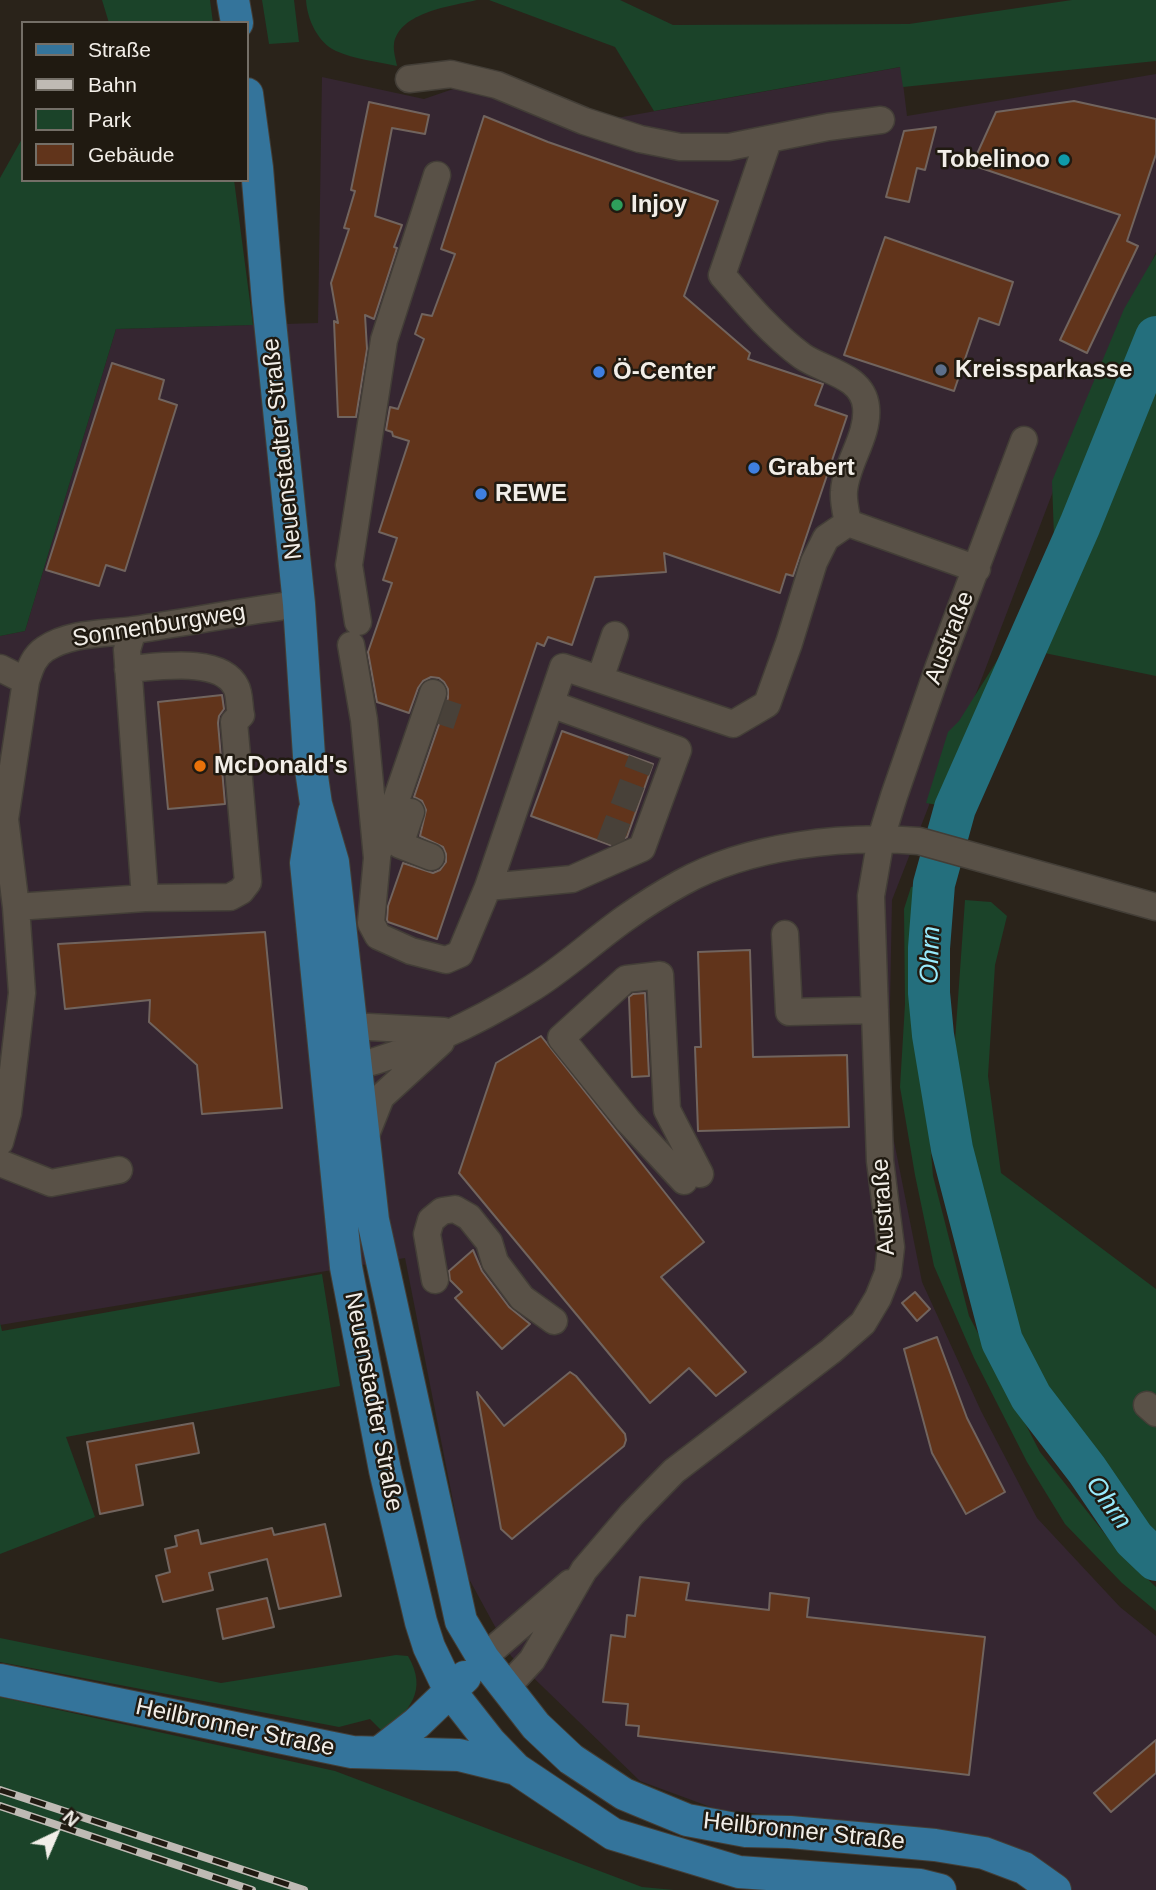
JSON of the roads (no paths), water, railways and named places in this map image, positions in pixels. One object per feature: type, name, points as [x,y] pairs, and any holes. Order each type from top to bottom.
[{"type":"main road","points":[[233,0],[237,21]]},
{"type":"main road","name":"Neuenstadter Straße","points":[[248,101],[257,168],[299,604],[309,756],[316,804],[333,862],[336,1027],[341,1068],[346,1267],[385,1470],[429,1647],[450,1691],[473,1720]]},
{"type":"main road","name":"Neuenstadter Straße","points":[[341,1068],[362,1142],[373,1220],[461,1620],[483,1658]]},
{"type":"main road","points":[[380,1752],[417,1723],[483,1658]]},
{"type":"main road","name":"Heilbronner Straße","points":[[483,1658],[536,1726],[572,1759],[624,1794],[687,1820],[746,1831],[790,1832],[935,1845],[984,1853],[1024,1868],[1055,1890]]},
{"type":"main road","name":"Heilbronner Straße","points":[[0,1680],[352,1752],[459,1755],[516,1769]]},
{"type":"main road","points":[[424,1753],[473,1720],[505,1689]]},
{"type":"main road","name":"Heilbronner Straße","points":[[473,1720],[516,1769],[614,1834],[739,1872],[920,1885],[940,1890]]},
{"type":"street","points":[[409,79],[451,74],[497,85],[584,121],[640,139],[680,147],[729,148],[828,127],[881,120]]},
{"type":"street","points":[[768,141],[722,275],[763,322],[804,357],[845,376],[861,391],[866,407],[864,425],[844,491],[848,523]]},
{"type":"street","points":[[437,175],[384,340],[349,565],[364,636],[364,720],[377,858],[371,923],[378,936],[411,940],[446,960],[460,954],[488,887],[563,667],[733,724],[767,704],[814,562],[826,538],[848,523]]},
{"type":"street","name":"Austraße","points":[[483,1658],[584,1570],[632,1514],[674,1471],[831,1351],[863,1323],[878,1298],[888,1273],[891,1247],[880,1161],[871,896],[881,838],[939,666],[1024,440]]},
{"type":"street","points":[[848,523],[977,569]]},
{"type":"street","name":"Sonnenburgweg","points":[[0,1142],[8,1114],[22,993],[16,907],[5,819],[26,681],[33,660],[41,651],[54,644],[80,635],[133,630],[299,604]]},
{"type":"street","points":[[133,630],[127,650],[145,898]]},
{"type":"street","points":[[600,679],[615,635]]},
{"type":"street","points":[[16,907],[145,898],[230,897],[241,891],[248,882],[234,722],[241,715],[236,687],[220,672],[202,665],[128,669]]},
{"type":"street","points":[[0,668],[26,681]]},
{"type":"street","points":[[377,858],[433,693]]},
{"type":"street","points":[[488,887],[572,879],[604,855],[642,848],[678,750],[644,750],[551,704]]},
{"type":"street","points":[[431,857],[400,845],[441,725]]},
{"type":"street","points":[[341,1068],[374,1062],[452,1031],[530,990],[627,916],[683,882],[738,860],[800,845],[881,838],[919,841],[1156,907]]},
{"type":"street","points":[[785,934],[789,1012],[874,1010]]},
{"type":"street","points":[[660,975],[667,1110],[692,1178],[628,1121],[561,1038],[626,979],[660,975]]},
{"type":"street","points":[[336,1027],[452,1031]]},
{"type":"street","points":[[362,1142],[380,1097],[452,1031]]},
{"type":"street","points":[[0,1163],[51,1183],[120,1170]]},
{"type":"street","points":[[435,1280],[427,1234],[431,1220],[442,1211],[455,1209],[469,1217],[489,1242],[495,1262],[522,1298],[554,1321]]},
{"type":"street","name":"Austraße","points":[[505,1689],[532,1660],[584,1570]]},
{"type":"waterway","name":"Ohrn","points":[[1156,337],[1080,525],[955,808],[934,884],[929,948],[933,1035],[952,1149],[1002,1341],[1031,1397],[1087,1470],[1134,1539],[1156,1560]]},
{"type":"tunnel","points":[[441,725],[452,692]]},
{"type":"tunnel","points":[[609,844],[641,760]]},
{"type":"railway","points":[[0,1790],[304,1890]]},
{"type":"railway","points":[[0,1806],[252,1890]]},
{"type":"place","name":"Tobelinoo","points":[[1064,160]]},
{"type":"place","name":"Injoy","points":[[617,205]]},
{"type":"place","name":"Kreissparkasse","points":[[941,370]]},
{"type":"place","name":"Ö-Center","points":[[599,372]]},
{"type":"place","name":"Grabert","points":[[754,468]]},
{"type":"place","name":"REWE","points":[[481,494]]},
{"type":"place","name":"McDonald's","points":[[200,766]]}]
